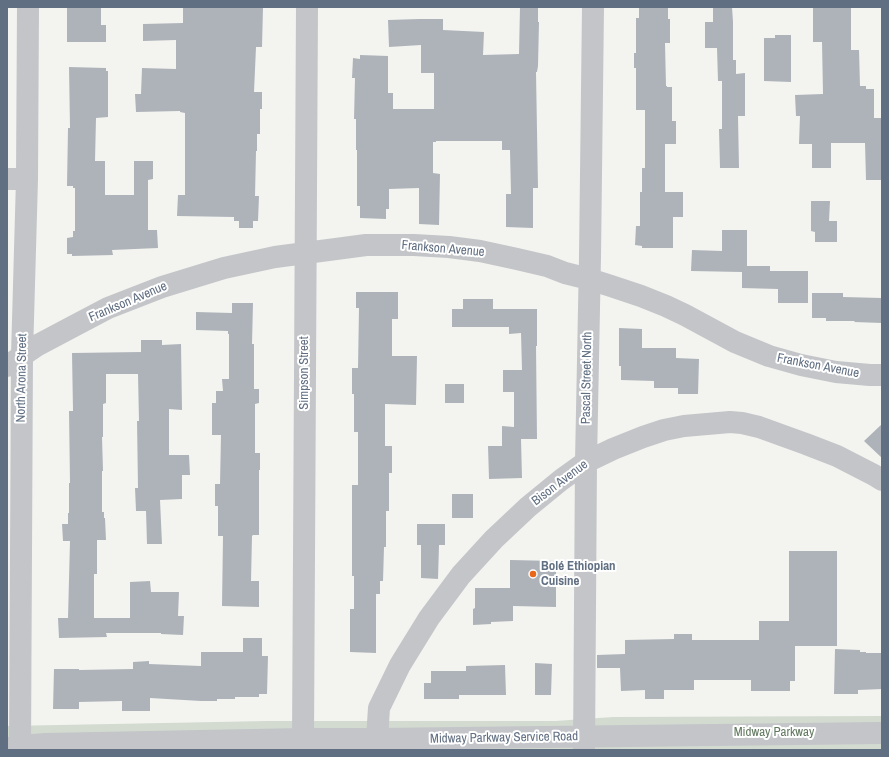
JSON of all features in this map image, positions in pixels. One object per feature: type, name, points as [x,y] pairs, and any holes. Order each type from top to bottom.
[{"type":"street","name":"North Arona Street","points":[[15,748],[14,360],[17,179],[28,7]]},
{"type":"street","name":"Simpson Street","points":[[303,739],[307,7]]},
{"type":"street","name":"Pascal Street North","points":[[584,744],[586,462],[593,7]]},
{"type":"street","name":"Frankson Avenue","points":[[14,360],[38,345],[108,308],[162,287],[224,268],[275,257],[306,253],[366,246],[414,245],[480,251],[547,266],[641,296],[666,306],[735,342],[769,356],[800,365],[836,372],[882,375]]},
{"type":"street","name":"Bison Avenue","points":[[377,739],[379,708],[400,665],[428,618],[462,575],[494,539],[528,507],[586,462],[643,436],[664,430],[684,426],[730,422],[759,427],[806,444],[837,456],[882,480]]},
{"type":"street","name":"Midway Parkway Service Road","points":[[15,748],[46,744],[303,739],[377,739],[584,744],[882,734]]},
{"type":"green space","name":"Midway Parkway","points":[[882,716],[882,750],[7,750],[7,726],[268,721],[555,721],[613,717]]},
{"type":"building","points":[[67,7],[101,7],[101,25],[106,25],[106,42],[67,42]]},
{"type":"building","points":[[183,7],[263,7],[262,47],[256,47],[254,92],[262,92],[262,109],[260,109],[260,134],[257,134],[256,151],[255,196],[259,196],[258,221],[253,221],[253,228],[239,228],[239,221],[234,221],[234,217],[177,216],[178,195],[185,195],[185,113],[180,111],[136,112],[135,94],[141,94],[142,68],[176,69],[176,40],[143,41],[143,24],[183,23]]},
{"type":"building","points":[[520,7],[538,7],[539,22],[538,66],[536,72],[538,188],[533,188],[533,228],[506,227],[506,194],[511,194],[510,150],[502,150],[502,141],[433,142],[433,173],[440,174],[439,225],[419,224],[419,188],[389,189],[389,209],[386,209],[386,219],[360,218],[360,206],[357,206],[356,119],[354,119],[355,78],[352,78],[353,58],[360,59],[360,55],[388,56],[388,93],[393,93],[393,109],[434,109],[434,73],[421,73],[421,45],[389,47],[388,20],[443,19],[443,30],[484,32],[483,55],[519,54]]},
{"type":"building","points":[[639,7],[668,7],[668,19],[670,19],[670,43],[665,43],[666,86],[672,87],[672,121],[676,121],[676,144],[665,144],[665,192],[683,192],[683,217],[673,217],[673,248],[642,248],[642,246],[635,245],[636,226],[640,226],[642,168],[645,168],[645,110],[636,110],[636,68],[634,68],[634,53],[636,53],[636,18],[639,18]]},
{"type":"building","points":[[713,7],[732,7],[733,60],[736,60],[736,74],[745,73],[745,116],[738,116],[739,168],[720,168],[719,129],[722,129],[722,81],[718,81],[717,48],[705,48],[705,22],[713,22]]},
{"type":"building","points":[[813,7],[851,7],[851,50],[859,50],[860,86],[866,86],[866,89],[874,89],[874,118],[881,118],[882,180],[866,180],[865,143],[831,143],[831,168],[812,168],[812,144],[799,144],[800,116],[796,116],[795,95],[823,94],[822,42],[813,42]]},
{"type":"building","points":[[775,35],[791,35],[791,82],[764,81],[764,38],[775,38]]},
{"type":"building","points":[[69,67],[106,68],[106,71],[108,71],[108,117],[96,118],[95,161],[105,161],[105,195],[134,195],[134,161],[153,161],[153,179],[148,180],[148,230],[157,230],[158,248],[112,250],[113,255],[72,256],[72,254],[67,254],[67,238],[73,237],[73,231],[75,231],[75,188],[73,188],[73,186],[67,186],[68,128],[70,128]]},
{"type":"building","points":[[811,201],[830,201],[829,221],[837,221],[837,242],[815,242],[815,232],[811,231]]},
{"type":"building","points":[[722,230],[747,230],[747,266],[770,266],[770,271],[808,271],[808,303],[778,303],[778,289],[742,288],[742,272],[691,271],[692,250],[722,251]]},
{"type":"building","points":[[356,292],[398,292],[398,319],[392,319],[392,356],[417,356],[416,405],[385,404],[385,446],[392,446],[392,473],[389,473],[389,511],[386,511],[386,547],[384,547],[383,581],[380,581],[380,594],[376,594],[376,653],[350,652],[350,609],[354,609],[354,576],[352,576],[352,485],[358,485],[358,432],[354,432],[354,394],[352,394],[352,368],[358,368],[359,308],[356,308]]},
{"type":"building","points":[[812,293],[843,293],[843,297],[882,298],[882,323],[826,321],[826,318],[812,318]]},
{"type":"building","points":[[463,299],[493,299],[493,309],[537,309],[537,439],[521,439],[522,478],[489,479],[488,446],[502,446],[502,426],[514,427],[514,392],[503,392],[503,370],[522,370],[521,333],[509,334],[509,327],[452,327],[452,309],[463,309]]},
{"type":"building","points":[[232,303],[253,303],[252,344],[254,344],[254,389],[259,389],[259,403],[255,404],[255,453],[260,453],[260,470],[259,535],[252,536],[251,581],[259,581],[259,607],[222,606],[223,536],[218,536],[218,506],[215,506],[215,484],[220,484],[221,435],[212,435],[212,403],[216,403],[216,391],[223,391],[222,379],[229,379],[229,334],[228,331],[196,330],[196,312],[232,313]]},
{"type":"building","points":[[619,328],[642,329],[642,348],[676,348],[676,358],[699,359],[698,394],[678,394],[678,388],[654,388],[654,381],[621,380],[621,366],[619,366]]},
{"type":"building","points":[[141,340],[162,340],[162,345],[181,344],[182,410],[169,409],[169,455],[189,455],[190,475],[182,475],[182,499],[160,500],[162,544],[147,544],[146,511],[136,511],[135,488],[138,488],[137,421],[139,421],[138,374],[106,374],[106,403],[103,404],[102,437],[102,512],[104,512],[105,518],[106,540],[97,540],[97,574],[94,574],[94,618],[130,618],[130,582],[150,581],[151,592],[179,592],[178,616],[184,616],[183,635],[161,633],[106,633],[107,637],[59,638],[58,618],[68,618],[70,541],[63,541],[62,524],[68,524],[69,513],[69,411],[73,411],[72,353],[141,352]]},
{"type":"building","points":[[445,384],[464,384],[464,403],[445,403]]},
{"type":"building","points":[[882,424],[882,458],[864,441]]},
{"type":"building","points":[[452,494],[473,494],[473,518],[452,518]]},
{"type":"building","points":[[417,524],[445,524],[445,545],[439,545],[438,579],[421,578],[421,545],[417,545]]},
{"type":"building","points":[[789,551],[837,551],[837,646],[795,646],[795,681],[790,681],[790,691],[751,691],[751,680],[694,680],[694,690],[664,690],[664,699],[645,699],[645,690],[621,691],[620,668],[597,668],[597,655],[625,654],[625,640],[674,639],[674,634],[692,634],[692,640],[759,640],[759,621],[789,621]]},
{"type":"building","name":"Bolé Ethiopian Cuisine","points":[[510,560],[556,561],[556,607],[513,606],[513,621],[473,625],[475,588],[510,588]]},
{"type":"building","points":[[243,638],[262,638],[262,656],[268,656],[267,694],[259,694],[259,697],[217,699],[217,701],[150,698],[150,711],[122,711],[122,701],[79,702],[79,709],[53,709],[54,669],[133,669],[133,662],[149,661],[149,664],[201,666],[201,652],[243,652]]},
{"type":"building","points":[[835,649],[860,650],[860,652],[866,653],[882,653],[882,689],[858,690],[858,694],[834,694]]},
{"type":"building","points":[[535,663],[552,664],[551,695],[535,695]]},
{"type":"building","points":[[505,665],[506,695],[459,695],[459,699],[424,699],[424,683],[431,683],[431,671],[466,671],[466,666]]},
{"type":"place","name":"Bolé Ethiopian Cuisine","points":[[533,574]]}]
